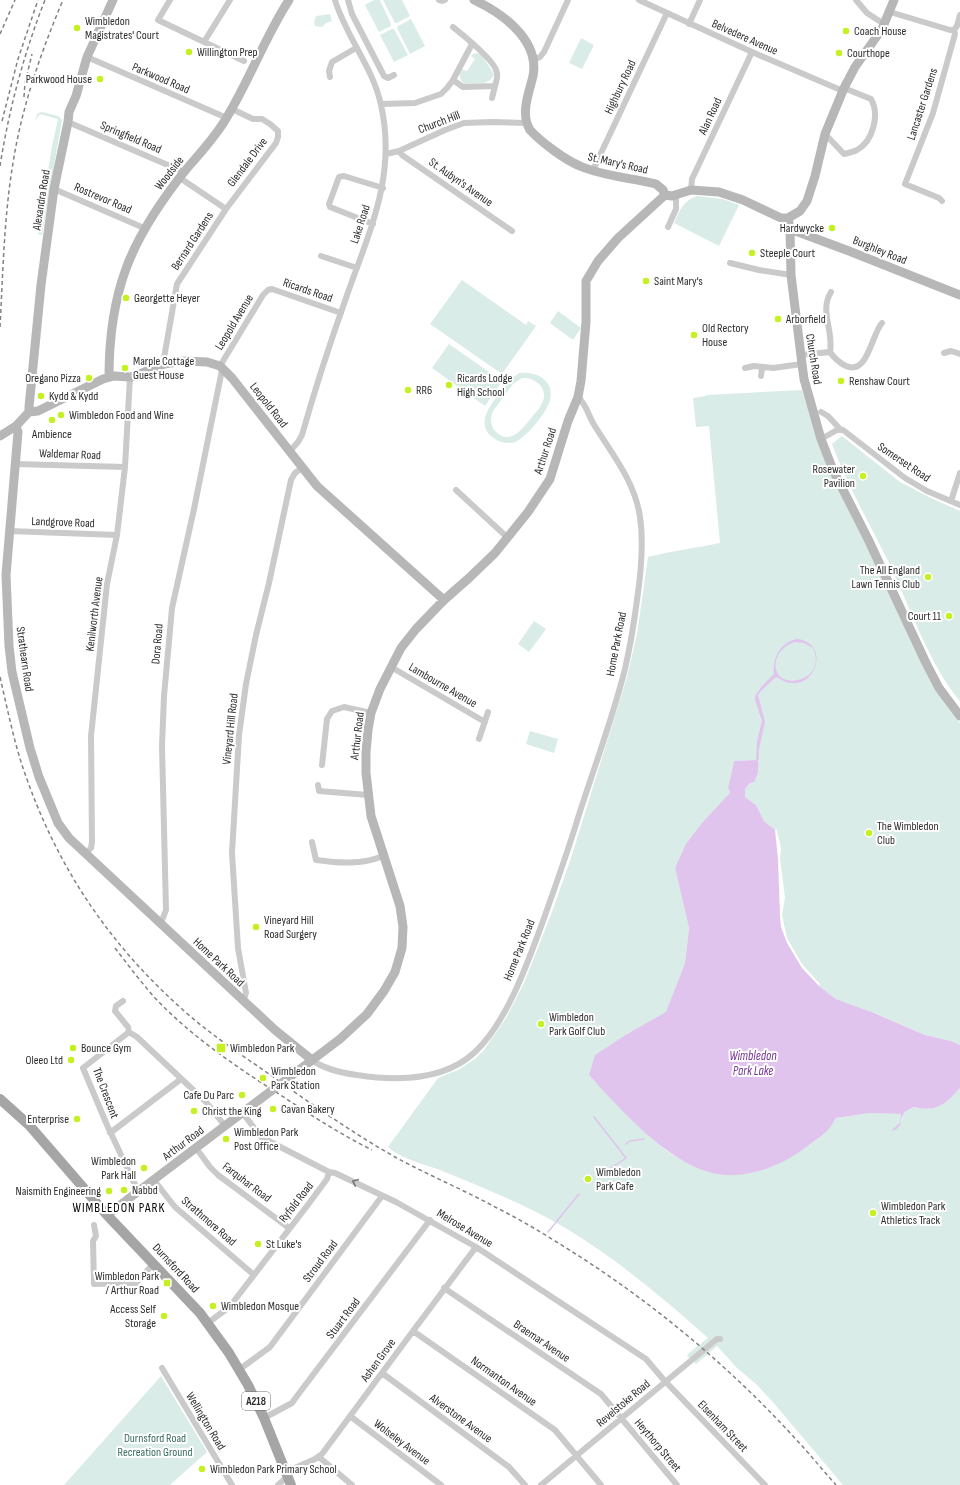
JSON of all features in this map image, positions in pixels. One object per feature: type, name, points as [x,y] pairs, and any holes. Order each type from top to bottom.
[{"type":"main road","name":"Durnsford Road","points":[[0,1099],[29,1125],[107,1215],[198,1310],[208,1323],[240,1369],[264,1418],[288,1478]]},
{"type":"street","name":"Alexandra Road","points":[[29,412],[41,285],[54,189],[69,112],[76,96],[87,57],[114,0]]},
{"type":"street","points":[[170,0],[158,20],[244,61]]},
{"type":"street","points":[[204,42],[230,0]]},
{"type":"street","name":"Woodside","points":[[109,377],[111,329],[118,290],[130,258],[144,228],[160,204],[210,142],[227,118],[267,39],[290,0]]},
{"type":"street","name":"Lake Road","points":[[290,451],[302,435],[316,384],[373,224],[382,188],[386,154],[385,126],[381,104],[375,84],[342,19],[335,0]]},
{"type":"street","points":[[348,0],[352,14],[384,76],[388,78],[394,75]]},
{"type":"street","points":[[439,0],[445,0]]},
{"type":"street","points":[[474,0],[495,11],[512,25],[526,42],[533,60],[533,71],[526,109],[526,123]]},
{"type":"street","points":[[533,60],[544,52],[568,0]]},
{"type":"street","name":"Belvedere Avenue","points":[[639,0],[752,52],[843,90]]},
{"type":"street","points":[[689,24],[700,0]]},
{"type":"street","points":[[856,0],[867,13],[884,24]]},
{"type":"street","points":[[665,195],[672,196],[691,190],[724,193],[743,200],[780,218],[788,218],[800,211],[806,201],[815,176],[825,134],[843,90],[855,66],[884,24],[894,0]]},
{"type":"street","points":[[890,12],[954,30]]},
{"type":"street","name":"Highbury Road","points":[[593,170],[667,13]]},
{"type":"street","name":"Lancaster Gardens","points":[[942,201],[939,198],[902,183],[933,112],[955,34],[954,30],[957,26],[960,15]]},
{"type":"street","points":[[453,27],[480,50],[495,66],[498,74],[492,98]]},
{"type":"street","points":[[381,104],[415,103],[441,94],[453,80],[472,44]]},
{"type":"street","points":[[330,77],[332,62],[356,48]]},
{"type":"street","name":"Alan Road","points":[[691,190],[692,178],[752,52]]},
{"type":"street","name":"Parkwood Road","points":[[87,57],[227,118]]},
{"type":"street","points":[[453,80],[463,87],[495,86]]},
{"type":"street","points":[[825,134],[844,154],[858,150],[872,131],[876,116],[871,99],[843,90]]},
{"type":"street","name":"Glendale Drive","points":[[226,209],[276,143],[278,137],[278,131],[262,119],[253,119],[232,109]]},
{"type":"street","name":"Springfield Road","points":[[68,122],[182,175]]},
{"type":"street","name":"Church Hill","points":[[386,154],[464,123],[526,123]]},
{"type":"street","name":"St. Mary's Road","points":[[526,123],[533,134],[569,160],[580,166],[656,184],[663,190],[665,195]]},
{"type":"street","name":"St. Aubyn's Avenue","points":[[399,150],[402,155],[512,231]]},
{"type":"street","name":"Bernard Gardens","points":[[164,364],[177,284],[226,209],[182,175]]},
{"type":"street","points":[[373,224],[330,207],[329,204],[339,177],[344,176],[382,188]]},
{"type":"street","name":"Rostrevor Road","points":[[54,189],[144,228]]},
{"type":"street","name":"Arthur Road","points":[[107,1215],[340,1039],[367,1014],[384,992],[399,960],[402,948],[403,927],[400,906],[371,816],[366,773],[366,752],[371,714],[390,667],[401,648],[416,629],[444,600],[478,571],[508,538],[550,480],[556,464],[564,432],[578,397],[584,358],[586,281],[598,261],[618,238],[665,195]]},
{"type":"street","points":[[668,227],[676,209],[676,195]]},
{"type":"street","name":"Church Road","points":[[788,218],[790,229],[791,275],[801,359],[804,379],[821,439],[833,470],[868,539],[926,663],[939,688],[960,716]]},
{"type":"street","name":"Burghley Road","points":[[790,229],[960,295]]},
{"type":"street","points":[[321,256],[357,268]]},
{"type":"street","points":[[730,263],[759,270],[791,275]]},
{"type":"street","name":"Ricards Road","points":[[268,290],[272,290],[341,313]]},
{"type":"street","name":"Leopold Avenue","points":[[221,368],[263,295],[268,290]]},
{"type":"street","points":[[822,292],[830,294],[826,306],[826,319],[832,344],[830,352]]},
{"type":"street","points":[[830,352],[845,365],[851,367],[860,364],[867,356],[878,325]]},
{"type":"street","points":[[944,353],[951,351],[960,354]]},
{"type":"street","points":[[745,368],[754,366],[762,368],[830,352]]},
{"type":"street","points":[[4,433],[16,426],[29,412],[38,411],[109,377],[130,377],[164,364],[184,361],[208,362],[221,368]]},
{"type":"street","name":"Leopold Road","points":[[221,368],[232,378],[317,486],[444,600]]},
{"type":"street","name":"Dora Road","points":[[161,923],[166,910],[162,746],[164,696],[172,608],[194,509],[221,368]]},
{"type":"street","points":[[761,376],[762,368]]},
{"type":"street","name":"Kenilworth Avenue","points":[[86,854],[91,848],[92,842],[92,736],[108,584],[117,535],[125,467],[130,377]]},
{"type":"street","name":"Home Park Road","points":[[86,854],[274,1030],[312,1060],[337,1071],[374,1078],[425,1076],[442,1071],[466,1058],[480,1047],[492,1031],[524,973],[560,873],[617,698],[631,638],[640,575],[642,539],[637,502],[625,474],[591,419],[585,404],[578,397]]},
{"type":"street","name":"Somerset Road","points":[[821,412],[828,416],[840,429],[905,478],[927,491],[960,505]]},
{"type":"street","name":"Strathearn Road","points":[[16,426],[18,432],[6,575],[9,646],[12,672],[28,741],[39,777],[58,822],[69,838],[86,854]]},
{"type":"street","points":[[821,439],[840,429]]},
{"type":"street","name":"Waldemar Road","points":[[15,464],[125,467]]},
{"type":"street","name":"Vineyard Hill Road","points":[[243,1001],[246,993],[238,948],[232,853],[239,736],[246,684],[270,583],[291,480],[302,468]]},
{"type":"street","points":[[951,501],[960,473]]},
{"type":"street","points":[[456,490],[508,538]]},
{"type":"street","name":"Landgrove Road","points":[[9,531],[117,535]]},
{"type":"street","name":"Lambourne Avenue","points":[[390,667],[485,722]]},
{"type":"street","points":[[325,761],[327,719],[332,711],[344,707],[371,714]]},
{"type":"street","name":"Lambourne Avenue","points":[[479,739],[488,712]]},
{"type":"street","points":[[318,785],[319,791],[368,795]]},
{"type":"street","points":[[312,842],[316,860],[328,862],[366,862],[383,856]]},
{"type":"street","points":[[123,1001],[116,1006],[115,1011],[128,1027],[129,1032],[208,1105],[224,1126]]},
{"type":"street","name":"The Crescent","points":[[129,1032],[83,1068],[110,1132],[138,1191]]},
{"type":"street","points":[[110,1132],[181,1079]]},
{"type":"street","name":"Melrose Avenue","points":[[242,1112],[261,1137],[329,1172],[335,1173],[396,1202],[476,1247],[646,1359],[666,1382]]},
{"type":"street","name":"Farquhar Road","points":[[196,1148],[218,1175],[289,1228]]},
{"type":"street","name":"Ryfold Road","points":[[234,1301],[327,1179],[329,1172]]},
{"type":"street","name":"Strathmore Road","points":[[153,1180],[175,1206],[254,1275]]},
{"type":"street","name":"Stroud Road","points":[[240,1369],[270,1347],[382,1196]]},
{"type":"street","name":"Stuart Road","points":[[264,1418],[292,1403],[298,1396],[430,1220]]},
{"type":"street","points":[[94,1225],[96,1236],[93,1241],[94,1284],[136,1283],[154,1263]]},
{"type":"street","name":"Ashen Grove","points":[[278,1485],[319,1457],[476,1247]]},
{"type":"street","name":"Braemar Avenue","points":[[444,1288],[601,1394],[622,1419]]},
{"type":"street","points":[[208,1323],[229,1307]]},
{"type":"street","name":"Normanton Avenue","points":[[413,1331],[555,1430],[601,1485]]},
{"type":"street","name":"Revelstoke Road","points":[[541,1485],[622,1419],[707,1346],[717,1339],[720,1339]]},
{"type":"street","name":"Wellington Road","points":[[162,1368],[232,1485]]},
{"type":"street","name":"Alverstone Avenue","points":[[382,1373],[509,1467],[525,1485]]},
{"type":"street","name":"Elsenham Street","points":[[666,1382],[765,1485]]},
{"type":"street","name":"Wolseley Avenue","points":[[350,1416],[441,1485]]},
{"type":"street","name":"Heythorp Street","points":[[622,1419],[677,1485]]},
{"type":"street","points":[[319,1457],[352,1485]]},
{"type":"green space","points":[[374,0],[380,0],[391,24],[391,26],[379,32],[365,5]]},
{"type":"green space","points":[[383,0],[402,0],[410,16],[395,23]]},
{"type":"green space","points":[[330,14],[332,21],[326,23],[322,27],[315,26],[314,22],[316,16]]},
{"type":"green space","points":[[411,19],[425,46],[410,54],[397,28]]},
{"type":"green space","points":[[394,29],[408,55],[394,62],[380,35]]},
{"type":"green space","points":[[581,38],[594,45],[582,69],[569,63]]},
{"type":"green space","points":[[478,53],[483,57],[494,74],[490,80],[486,82],[464,84],[460,77],[461,69],[467,71],[475,59],[471,56]]},
{"type":"green space","points":[[42,112],[58,116],[62,120],[42,235],[38,234],[52,146],[58,119],[40,114],[34,122],[38,113]]},
{"type":"green space","points":[[697,196],[723,199],[739,205],[719,246],[674,223],[685,203]]},
{"type":"green space","points":[[462,280],[526,325],[528,321],[536,326],[502,374],[430,324]]},
{"type":"green space","points":[[558,311],[581,328],[573,340],[550,323]]},
{"type":"green space","points":[[449,344],[502,381],[485,406],[432,368]]},
{"type":"green space","points":[[519,373],[525,373],[538,375],[543,378],[550,387],[550,400],[541,417],[525,435],[515,442],[505,443],[495,439],[489,434],[486,428],[485,417],[490,406],[500,392]],"holes":[[[522,378],[536,381],[542,388],[544,392],[542,403],[525,426],[516,434],[511,437],[501,435],[493,429],[491,424],[491,416],[493,411],[513,384]]]},
{"type":"green space","points":[[802,390],[811,418],[833,472],[916,650],[940,695],[960,723],[960,1045],[951,1041],[925,1035],[873,1012],[868,1012],[836,999],[819,986],[820,984],[802,964],[787,938],[782,915],[785,898],[780,858],[781,848],[777,829],[775,830],[764,821],[756,805],[745,797],[745,789],[755,780],[759,760],[734,761],[728,788],[730,792],[729,794],[675,868],[689,928],[685,963],[666,1013],[627,1034],[589,1075],[632,1119],[667,1151],[683,1161],[710,1172],[737,1175],[765,1169],[795,1154],[818,1138],[836,1118],[870,1113],[901,1114],[900,1123],[893,1131],[902,1121],[905,1111],[914,1107],[928,1109],[940,1106],[950,1099],[960,1088],[960,1485],[843,1485],[772,1401],[756,1384],[737,1368],[717,1346],[696,1364],[687,1356],[708,1338],[667,1302],[624,1268],[579,1237],[532,1210],[440,1170],[399,1155],[388,1147],[438,1078],[460,1069],[476,1058],[484,1050],[506,1018],[524,983],[552,912],[572,855],[627,677],[637,634],[648,557],[720,543],[709,426],[696,427],[693,398],[706,395]]},
{"type":"green space","name":"The All England Lawn Tennis Club","points":[[842,436],[900,482],[960,511],[960,701],[938,669],[929,652],[888,561],[844,474],[832,444]]},
{"type":"green space","points":[[534,621],[546,629],[529,652],[518,644]]},
{"type":"green space","points":[[530,731],[558,739],[554,753],[526,744]]},
{"type":"green space","name":"Durnsford Road Recreation Ground","points":[[161,1376],[207,1452],[170,1485],[64,1485]]},
{"type":"water","name":"Wimbledon Park Lake","points":[[798,639],[808,642],[814,649],[816,656],[816,664],[813,672],[807,679],[800,682],[789,683],[776,677],[758,695],[765,722],[759,749],[758,772],[755,781],[749,784],[745,789],[745,797],[756,805],[764,821],[775,830],[778,859],[781,927],[787,943],[802,968],[819,986],[836,999],[872,1012],[925,1035],[951,1041],[960,1045],[960,1088],[950,1099],[940,1106],[928,1109],[914,1107],[908,1110],[903,1114],[900,1124],[897,1129],[893,1131],[892,1130],[900,1123],[901,1114],[870,1113],[836,1118],[822,1135],[798,1153],[777,1165],[748,1174],[717,1174],[693,1166],[676,1157],[660,1145],[628,1117],[589,1075],[595,1055],[627,1034],[666,1012],[685,963],[689,928],[675,868],[686,844],[702,823],[729,794],[730,792],[728,788],[734,761],[756,760],[757,741],[762,721],[755,696],[762,686],[774,674],[776,656],[779,651],[792,640]],"holes":[[[792,643],[804,643],[813,648],[816,660],[813,670],[807,676],[798,680],[782,678],[777,671],[776,661],[779,654],[783,649]]]},
{"type":"waterway","points":[[594,1117],[626,1158],[605,1172]]},
{"type":"waterway","points":[[626,1144],[630,1141],[644,1139]]},
{"type":"waterway","points":[[548,1232],[579,1194]]},
{"type":"railway","points":[[0,34],[15,0]]},
{"type":"railway","points":[[2,121],[18,59],[38,0]]},
{"type":"railway","points":[[0,166],[18,82],[30,40],[45,0]]},
{"type":"railway","points":[[0,327],[6,224],[10,183],[17,142],[33,80],[47,39],[63,0]]},
{"type":"railway","points":[[24,97],[25,83],[32,54]]},
{"type":"railway","points":[[0,677],[22,765],[51,838],[89,903],[135,962],[162,990],[191,1017],[220,1040],[347,1127],[395,1157],[484,1201],[526,1224],[587,1261],[619,1283],[680,1330],[738,1380],[766,1407],[836,1485]]},
{"type":"railway","points":[[115,948],[155,998],[198,1038],[246,1073],[336,1131],[372,1150]]},
{"type":"place","name":"Wimbledon Magistrates' Court","points":[[77,28]]},
{"type":"place","name":"Coach House","points":[[846,31]]},
{"type":"place","name":"Willington Prep","points":[[189,52]]},
{"type":"place","name":"Courthope","points":[[839,53]]},
{"type":"place","name":"Parkwood House","points":[[100,79]]},
{"type":"place","name":"Hardwycke","points":[[832,228]]},
{"type":"place","name":"Steeple Court","points":[[752,253]]},
{"type":"place","name":"Saint Mary's","points":[[646,281]]},
{"type":"place","name":"Georgette Heyer","points":[[126,298]]},
{"type":"place","name":"Arborfield","points":[[778,319]]},
{"type":"place","name":"Old Rectory House","points":[[694,335]]},
{"type":"place","name":"Marple Cottage Guest House","points":[[125,368]]},
{"type":"place","name":"Oregano Pizza","points":[[89,378]]},
{"type":"place","name":"Renshaw Court","points":[[841,381]]},
{"type":"place","name":"Ricards Lodge High School","points":[[449,385]]},
{"type":"place","name":"RR6","points":[[408,390]]},
{"type":"place","name":"Kydd & Kydd","points":[[41,396]]},
{"type":"place","name":"Wimbledon Food and Wine","points":[[61,415]]},
{"type":"place","name":"Ambience","points":[[52,420]]},
{"type":"place","name":"Rosewater Pavilion","points":[[863,476]]},
{"type":"place","name":"The All England Lawn Tennis Club","points":[[928,577]]},
{"type":"place","name":"Court 11","points":[[949,616]]},
{"type":"place","name":"The Wimbledon Club","points":[[869,833]]},
{"type":"place","name":"Vineyard Hill Road Surgery","points":[[256,927]]},
{"type":"place","name":"Wimbledon Park Golf Club","points":[[541,1024]]},
{"type":"place","name":"Bounce Gym","points":[[73,1048]]},
{"type":"place","name":"Wimbledon Park","points":[[221,1048]]},
{"type":"place","name":"Oleeo Ltd","points":[[71,1060]]},
{"type":"place","name":"Wimbledon Park Station","points":[[263,1078]]},
{"type":"place","name":"Cafe Du Parc","points":[[242,1095]]},
{"type":"place","name":"Cavan Bakery","points":[[273,1109]]},
{"type":"place","name":"Christ the King","points":[[194,1111]]},
{"type":"place","name":"Enterprise","points":[[77,1119]]},
{"type":"place","name":"Wimbledon Park Post Office","points":[[226,1139]]},
{"type":"place","name":"Wimbledon Park Hall","points":[[144,1168]]},
{"type":"place","name":"Wimbledon Park Cafe","points":[[588,1179]]},
{"type":"place","name":"Nabbd","points":[[124,1190]]},
{"type":"place","name":"Naismith Engineering","points":[[109,1191]]},
{"type":"place","name":"Wimbledon Park Athletics Track","points":[[873,1213]]},
{"type":"place","name":"St Luke's","points":[[258,1244]]},
{"type":"place","name":"Wimbledon Park / Arthur Road","points":[[167,1283]]},
{"type":"place","name":"Wimbledon Mosque","points":[[213,1306]]},
{"type":"place","name":"Access Self Storage","points":[[164,1316]]},
{"type":"place","name":"Wimbledon Park Primary School","points":[[202,1469]]},
{"type":"district","name":"WIMBLEDON PARK","points":[[119,1207]]}]
